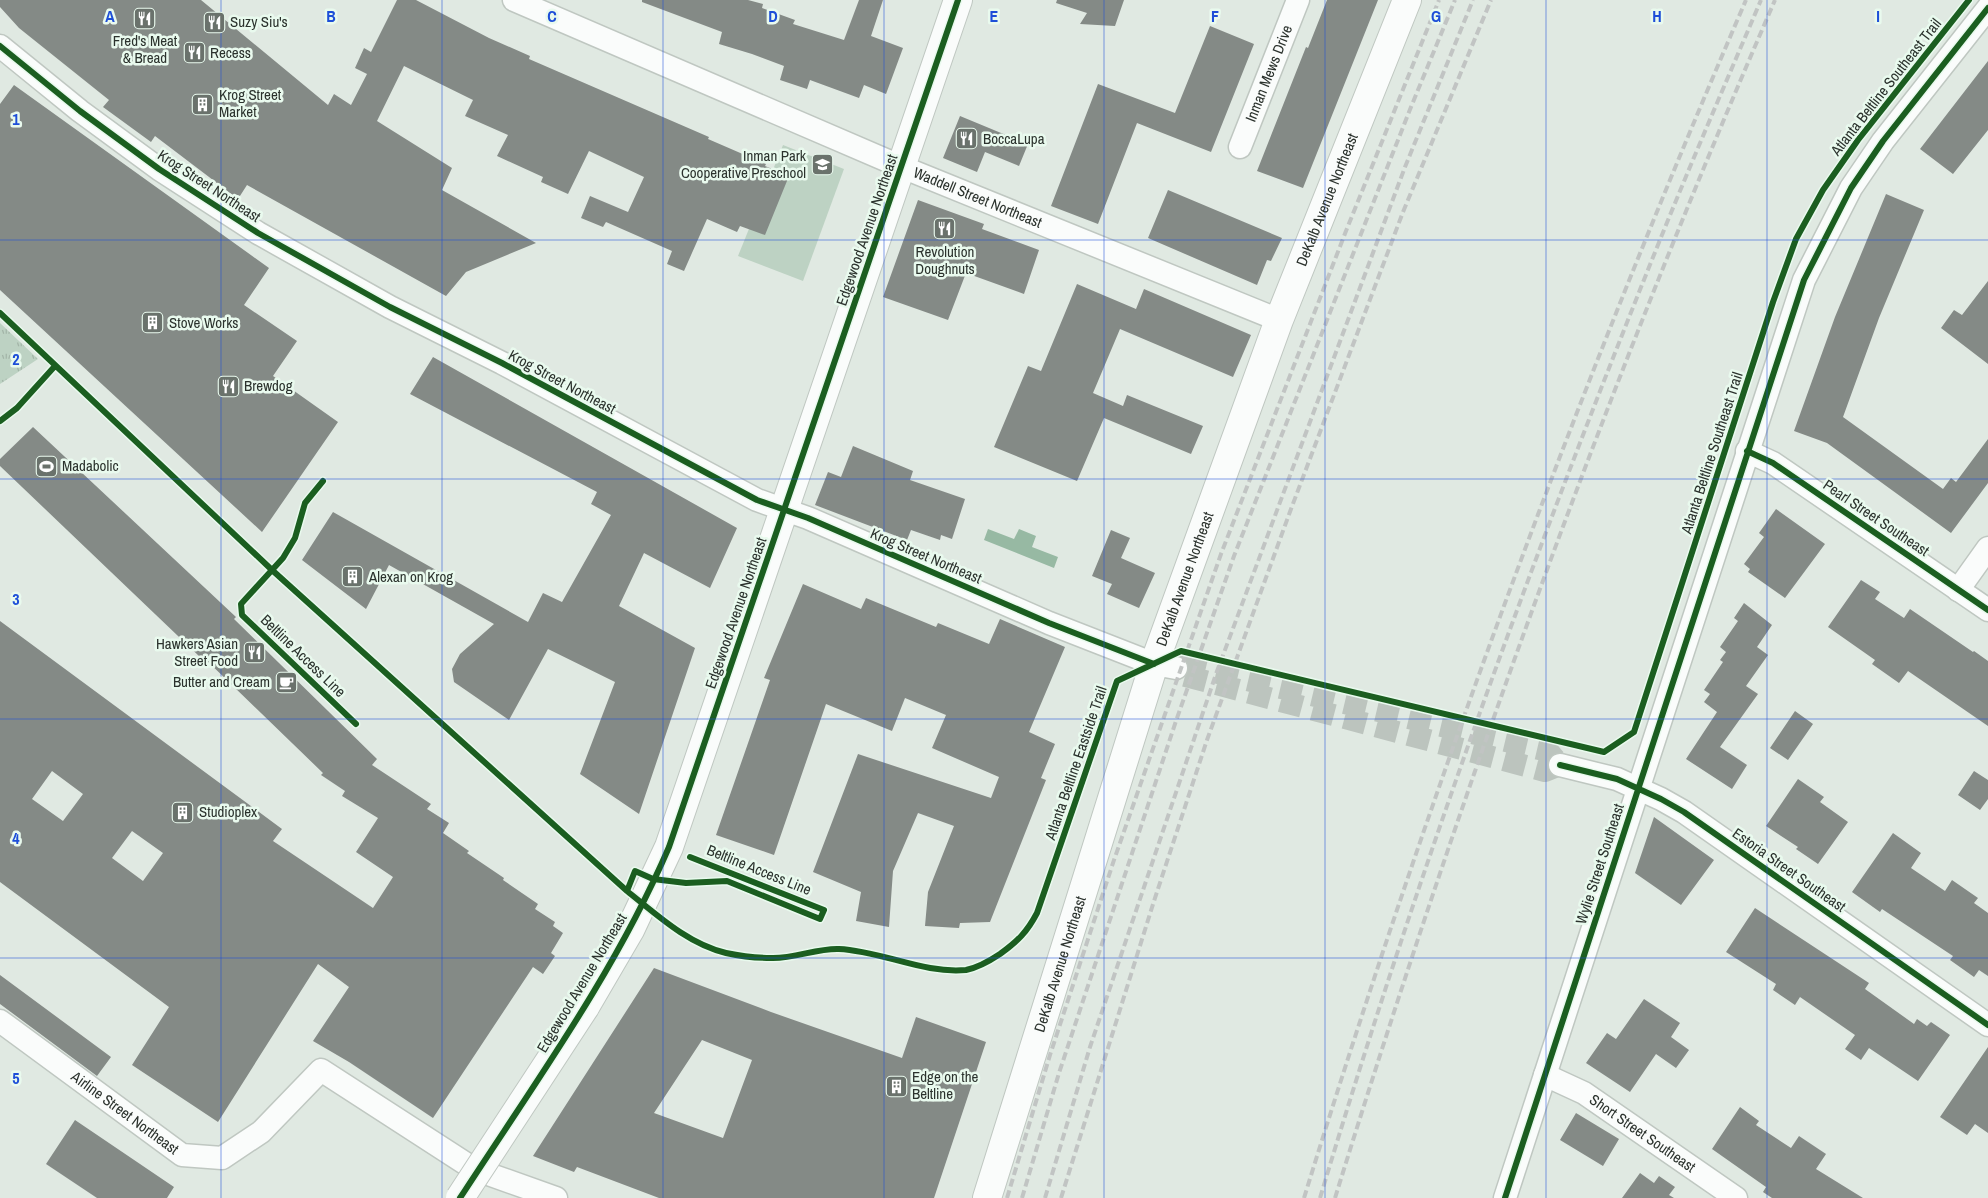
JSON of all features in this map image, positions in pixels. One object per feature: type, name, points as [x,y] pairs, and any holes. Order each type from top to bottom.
[{"type":"main road","name":"Edgewood Avenue Northeast","points":[[460,1198],[590,999],[630,930],[672,839],[958,0]]},
{"type":"main road","name":"DeKalb Avenue Northeast","points":[[987,1198],[1107,821],[1165,666],[1279,320],[1407,0]]},
{"type":"street","name":"Waddell Street Northeast","points":[[514,0],[902,167],[1279,320]]},
{"type":"street","name":"Inman Mews Drive","points":[[1240,147],[1298,0]]},
{"type":"street","name":"Wylie Street Southeast","points":[[1505,1198],[1804,280],[1850,188],[1883,141],[1988,8]]},
{"type":"street","name":"Krog Street Northeast","points":[[0,46],[96,123],[159,168],[258,233],[390,307],[502,363],[757,500],[808,518],[1049,623],[1165,666]]},
{"type":"street","name":"Pearl Street Southeast","points":[[1748,451],[1774,463],[1988,610]]},
{"type":"street","points":[[1958,590],[1988,548]]},
{"type":"street","name":"Estoria Street Southeast","points":[[1560,764],[1617,779],[1684,812],[1988,1025]]},
{"type":"street","name":"Airline Street Northeast","points":[[0,1022],[182,1155],[222,1158],[261,1132],[320,1070],[474,1169],[556,1198]]},
{"type":"street","name":"Short Street Southeast","points":[[1544,1075],[1584,1093],[1736,1198]]},
{"type":"green space","points":[[783,145],[844,169],[803,281],[738,256]]},
{"type":"green space","points":[[0,323],[38,359],[0,384]]},
{"type":"shaded area","points":[[988,529],[1014,539],[1019,529],[1036,536],[1032,547],[1058,557],[1054,568],[984,540]]},
{"type":"building","points":[[0,0],[201,0],[328,105],[334,94],[351,105],[367,74],[355,68],[364,48],[371,52],[397,0],[416,0],[489,38],[530,56],[529,59],[709,137],[708,139],[789,176],[765,235],[740,226],[737,232],[707,219],[684,271],[667,264],[672,251],[606,222],[603,227],[581,218],[590,196],[628,212],[644,177],[589,151],[568,194],[541,182],[543,177],[497,156],[508,135],[465,116],[473,100],[404,66],[377,121],[452,168],[442,190],[536,243],[466,272],[446,296],[247,185],[238,199],[155,136],[151,142],[103,107],[109,100],[19,28],[0,7]]},
{"type":"building","points":[[642,0],[748,0],[763,4],[762,8],[795,20],[793,24],[844,40],[859,0],[883,0],[871,36],[903,48],[886,94],[864,85],[859,98],[810,80],[807,89],[780,80],[784,66],[719,44],[722,32],[642,2]]},
{"type":"building","points":[[1057,0],[1124,0],[1115,26],[1080,24],[1087,13],[1056,3]]},
{"type":"building","points":[[1327,0],[1378,0],[1303,188],[1257,171],[1306,47],[1308,48]]},
{"type":"building","points":[[1210,26],[1254,44],[1211,152],[1137,123],[1098,224],[1051,206],[1098,84],[1175,113]]},
{"type":"building","points":[[1988,61],[1988,130],[1953,174],[1920,149]]},
{"type":"building","name":"Stove Works","points":[[14,85],[269,268],[244,305],[297,341],[273,376],[338,422],[262,532],[0,290],[0,104]]},
{"type":"building","points":[[960,116],[1028,144],[1019,166],[985,152],[977,172],[943,158]]},
{"type":"building","points":[[1168,190],[1282,238],[1271,261],[1267,260],[1257,285],[1148,238]]},
{"type":"building","points":[[1886,194],[1924,210],[1879,318],[1843,417],[1943,489],[1951,478],[1956,482],[1988,439],[1988,483],[1951,533],[1827,443],[1794,431],[1835,317]]},
{"type":"building","points":[[918,200],[984,224],[982,229],[1039,250],[1024,294],[966,273],[948,320],[883,297]]},
{"type":"building","points":[[1988,281],[1988,364],[1941,328],[1954,310],[1962,315]]},
{"type":"building","points":[[1077,284],[1136,309],[1144,289],[1251,335],[1233,377],[1120,329],[1093,393],[1123,406],[1127,395],[1203,426],[1191,454],[1104,418],[1077,481],[994,447],[1028,366],[1041,371]]},
{"type":"building","name":"Alexan on Krog","points":[[433,357],[737,528],[710,588],[644,553],[619,606],[695,648],[639,814],[580,774],[615,682],[548,649],[509,720],[454,682],[452,669],[460,654],[494,624],[389,565],[366,609],[302,560],[333,512],[528,622],[543,593],[562,602],[611,515],[591,504],[597,492],[410,394]]},
{"type":"building","points":[[33,427],[236,617],[234,619],[377,759],[372,765],[431,804],[427,809],[449,823],[443,833],[469,851],[467,853],[504,878],[503,880],[538,904],[535,909],[555,922],[553,926],[563,933],[551,953],[555,956],[543,974],[533,967],[433,1118],[349,1062],[313,1041],[349,987],[318,964],[218,1122],[132,1065],[169,1007],[0,882],[0,621],[282,829],[273,841],[373,908],[393,877],[356,852],[378,818],[342,796],[345,791],[321,775],[323,773],[201,655],[200,657],[0,466],[0,459]],"holes":[[[52,771],[83,794],[63,821],[32,799]],[[132,831],[163,853],[143,881],[112,858]]]},
{"type":"building","points":[[853,446],[913,471],[910,480],[965,499],[952,539],[941,535],[940,540],[911,530],[907,540],[815,505],[828,472],[841,477]]},
{"type":"building","points":[[1776,509],[1825,544],[1785,598],[1748,572],[1750,569],[1744,564],[1764,537],[1759,533]]},
{"type":"building","points":[[1111,530],[1130,538],[1121,558],[1155,573],[1139,608],[1107,594],[1112,584],[1092,576]]},
{"type":"building","points":[[1861,580],[1880,592],[1875,599],[1904,618],[1910,609],[1988,661],[1988,726],[1908,671],[1899,683],[1872,664],[1875,660],[1828,627]]},
{"type":"building","points":[[803,584],[861,609],[866,598],[936,627],[938,623],[989,644],[1000,619],[1065,647],[1029,732],[1055,744],[1041,778],[1046,780],[990,922],[960,923],[959,928],[925,926],[928,892],[954,826],[918,813],[893,871],[889,927],[856,921],[861,892],[813,872],[858,754],[991,798],[999,777],[932,748],[946,715],[905,698],[892,731],[826,704],[774,855],[716,835],[770,680],[764,678]]},
{"type":"building","points":[[1744,603],[1772,625],[1757,647],[1768,655],[1746,686],[1758,694],[1720,747],[1747,765],[1732,789],[1686,759],[1717,712],[1704,702],[1710,694],[1704,690],[1723,662],[1720,660],[1726,652],[1720,647],[1738,621],[1734,618]]},
{"type":"building","points":[[1795,711],[1813,724],[1788,760],[1770,748]]},
{"type":"building","points":[[1974,771],[1988,780],[1988,799],[1980,810],[1958,795]]},
{"type":"building","points":[[1798,779],[1824,797],[1820,802],[1848,822],[1818,864],[1796,849],[1798,847],[1766,826]]},
{"type":"building","points":[[1654,817],[1714,860],[1681,905],[1635,873]]},
{"type":"building","points":[[1893,833],[1921,853],[1911,868],[1945,891],[1952,880],[1978,898],[1974,903],[1988,913],[1988,976],[1979,970],[1974,977],[1950,960],[1953,956],[1882,909],[1880,912],[1852,892]]},
{"type":"building","points":[[1755,908],[1869,983],[1865,989],[1914,1024],[1917,1019],[1927,1026],[1931,1022],[1950,1035],[1918,1081],[1869,1048],[1861,1060],[1845,1049],[1855,1035],[1800,997],[1795,1005],[1773,990],[1776,984],[1726,952]]},
{"type":"building","name":"Edge on the Beltline","points":[[654,968],[902,1058],[916,1017],[986,1042],[934,1198],[659,1198],[577,1167],[574,1172],[533,1156]],"holes":[[[702,1040],[752,1060],[723,1138],[654,1113]]]},
{"type":"building","points":[[0,975],[111,1057],[97,1076],[0,1004]]},
{"type":"building","points":[[1644,999],[1680,1023],[1671,1037],[1689,1050],[1676,1068],[1656,1054],[1630,1092],[1586,1063],[1607,1033],[1616,1039]]},
{"type":"building","points":[[1988,1047],[1988,1133],[1975,1124],[1967,1135],[1940,1117]]},
{"type":"building","points":[[1740,1107],[1759,1121],[1756,1125],[1791,1148],[1799,1136],[1826,1154],[1816,1169],[1863,1198],[1772,1198],[1763,1192],[1766,1187],[1712,1149]]},
{"type":"building","points":[[1576,1113],[1619,1139],[1603,1166],[1560,1140]]},
{"type":"building","points":[[75,1120],[174,1187],[167,1198],[97,1198],[46,1164]]},
{"type":"building","points":[[1640,1173],[1654,1183],[1659,1176],[1675,1187],[1669,1195],[1674,1198],[1622,1198]]},
{"type":"tunnel","points":[[1184,665],[1548,751],[1560,765],[1545,771],[1182,675],[1176,668],[1184,665]]},
{"type":"railway","points":[[1007,1198],[1050,1055],[1114,860],[1221,554],[1346,231],[1439,0]]},
{"type":"railway","points":[[1022,1198],[1059,1073],[1176,721],[1234,556],[1455,0]]},
{"type":"railway","points":[[1045,1198],[1090,1047],[1216,674],[1405,167],[1473,0]]},
{"type":"railway","points":[[1061,1198],[1154,901],[1207,740],[1291,509],[1403,212],[1491,0]]},
{"type":"railway","points":[[1304,1198],[1402,894],[1509,593],[1623,295],[1746,0]]},
{"type":"railway","points":[[1320,1198],[1358,1075],[1439,829],[1526,586],[1571,465],[1666,225],[1761,0]]},
{"type":"railway","points":[[1335,1198],[1433,894],[1538,593],[1652,295],[1712,147],[1775,0]]},
{"type":"cycle path","points":[[460,1198],[599,983],[648,894],[669,847],[958,0]]},
{"type":"cycle path","name":"Atlanta Beltline Southeast Trail","points":[[0,313],[272,570],[627,891],[674,928],[712,949],[743,956],[780,958],[822,950],[839,949],[871,954],[934,969],[966,970],[988,961],[1012,945],[1030,926],[1037,913],[1117,681],[1181,651],[1604,752],[1634,732],[1773,302],[1796,239],[1823,190],[1858,140],[1969,0]]},
{"type":"cycle path","points":[[1505,1198],[1804,280],[1851,188],[1883,141],[1988,8]]},
{"type":"cycle path","points":[[0,46],[80,111],[159,169],[258,233],[390,307],[502,363],[757,500],[808,518],[1049,623],[1154,664]]},
{"type":"cycle path","points":[[0,421],[17,408],[55,366]]},
{"type":"cycle path","points":[[1747,451],[1773,463],[1988,610]]},
{"type":"cycle path","name":"Beltline Access Line","points":[[323,481],[305,503],[295,538],[283,558],[241,604],[242,615],[356,724]]},
{"type":"cycle path","points":[[1560,765],[1617,779],[1684,812],[1988,1025]]},
{"type":"cycle path","name":"Beltline Access Line","points":[[627,891],[635,871],[653,879],[686,883],[727,881],[820,919],[824,910],[690,857]]},
{"type":"place","name":"Fred's Meat & Bread","points":[[145,18]]},
{"type":"place","name":"Suzy Siu's","points":[[214,22]]},
{"type":"place","name":"Recess","points":[[194,53]]},
{"type":"place","name":"Krog Street Market","points":[[203,104]]},
{"type":"place","name":"BoccaLupa","points":[[967,139]]},
{"type":"place","name":"Inman Park Cooperative Preschool","points":[[822,165]]},
{"type":"place","name":"Revolution Doughnuts","points":[[945,229]]},
{"type":"place","name":"Stove Works","points":[[153,323]]},
{"type":"place","name":"Brewdog","points":[[228,386]]},
{"type":"place","name":"Madabolic","points":[[46,466]]},
{"type":"place","name":"Alexan on Krog","points":[[353,577]]},
{"type":"place","name":"Hawkers Asian Street Food","points":[[254,653]]},
{"type":"place","name":"Butter and Cream","points":[[286,682]]},
{"type":"place","name":"Studioplex","points":[[183,812]]},
{"type":"place","name":"Edge on the Beltline","points":[[896,1086]]}]
